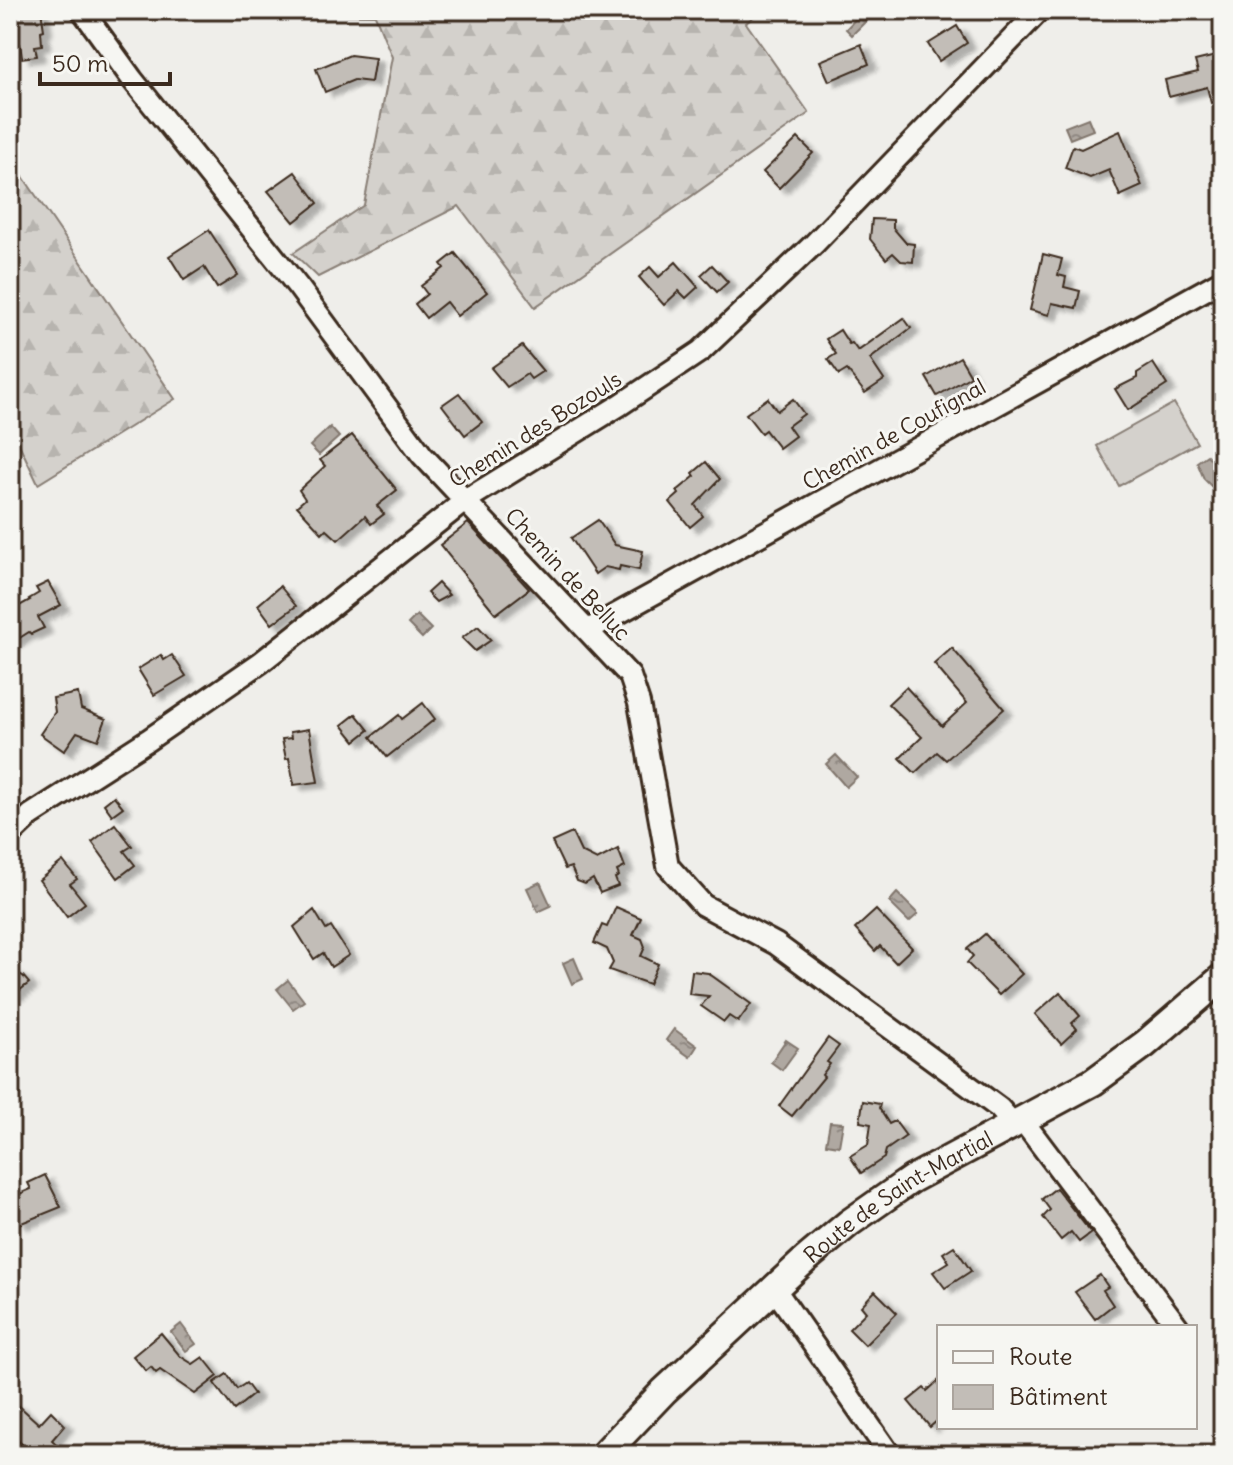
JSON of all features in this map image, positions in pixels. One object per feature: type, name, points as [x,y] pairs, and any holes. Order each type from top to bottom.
[{"type":"main road","name":"Route de Saint-Martial","points":[[603,1455],[664,1391],[774,1288],[880,1200],[951,1157],[1093,1082],[1145,1044],[1223,977]]},
{"type":"street","name":"Chemin de Belluc","points":[[82,10],[132,79],[299,288],[422,455],[630,676],[639,703],[668,866],[703,905],[776,944],[1019,1123],[1176,1325]]},
{"type":"street","name":"Chemin des Bozouls","points":[[10,835],[31,815],[260,663],[466,500],[701,351],[814,244],[1040,10]]},
{"type":"street","name":"Chemin de Coufignal","points":[[588,630],[1223,280]]},
{"type":"street","points":[[774,1288],[890,1455]]},
{"type":"green space","points":[[262,10],[762,10],[746,23],[809,113],[535,307],[459,206],[318,277],[293,253],[364,205],[392,57],[375,15],[264,14]]},
{"type":"green space","points":[[15,165],[175,399],[38,484],[10,425],[10,167]]},
{"type":"green space","points":[[1174,403],[1197,443],[1119,486],[1097,446]]},
{"type":"water","points":[[864,10],[871,16],[852,35],[846,29]]},
{"type":"water","points":[[1088,118],[1093,130],[1070,139],[1065,127]]},
{"type":"water","points":[[330,427],[339,437],[319,455],[310,446]]},
{"type":"water","points":[[1207,455],[1215,464],[1221,482],[1212,487],[1204,479],[1197,462]]},
{"type":"water","points":[[417,615],[431,629],[422,638],[408,624]]},
{"type":"water","points":[[836,755],[857,777],[846,787],[826,764]]},
{"type":"water","points":[[540,882],[551,906],[538,912],[527,888]]},
{"type":"water","points":[[897,893],[918,914],[909,922],[889,902]]},
{"type":"water","points":[[574,958],[583,979],[572,984],[563,963]]},
{"type":"water","points":[[288,980],[304,1001],[293,1009],[277,989]]},
{"type":"water","points":[[674,1029],[697,1046],[690,1057],[666,1040]]},
{"type":"water","points":[[786,1040],[798,1048],[782,1070],[771,1062]]},
{"type":"water","points":[[830,1122],[843,1123],[839,1146],[826,1144]]},
{"type":"water","points":[[181,1324],[196,1344],[186,1351],[171,1332]]},
{"type":"building","points":[[10,10],[41,10],[44,30],[41,31],[42,45],[35,46],[37,56],[22,58],[20,44],[10,44]]},
{"type":"building","points":[[957,26],[967,43],[939,61],[928,44]]},
{"type":"building","points":[[861,44],[869,64],[829,81],[820,61]]},
{"type":"building","points":[[350,55],[375,58],[371,82],[354,80],[325,92],[316,69]]},
{"type":"building","points":[[1220,55],[1223,100],[1211,103],[1207,87],[1169,97],[1165,80],[1198,72],[1195,61]]},
{"type":"building","points":[[1120,131],[1142,186],[1120,196],[1109,170],[1090,178],[1065,168],[1073,146],[1081,149]]},
{"type":"building","points":[[798,138],[813,153],[779,188],[763,172]]},
{"type":"building","points":[[295,172],[318,203],[294,222],[268,191]]},
{"type":"building","points":[[872,219],[893,220],[893,228],[906,243],[914,244],[913,262],[901,261],[893,253],[886,259],[870,239]]},
{"type":"building","points":[[209,230],[238,275],[217,288],[204,267],[184,280],[169,256]]},
{"type":"building","points":[[455,253],[487,292],[457,316],[446,302],[426,318],[415,304],[427,294],[421,286],[444,268],[441,264]]},
{"type":"building","points":[[1043,254],[1062,259],[1058,275],[1066,277],[1064,287],[1080,291],[1076,308],[1052,303],[1049,315],[1030,310]]},
{"type":"building","points":[[676,262],[698,287],[686,298],[679,291],[664,305],[639,277],[650,267],[659,277]]},
{"type":"building","points":[[712,265],[728,282],[717,292],[701,275]]},
{"type":"building","points":[[904,318],[911,328],[870,359],[884,380],[865,393],[847,370],[839,375],[828,359],[836,354],[826,339],[840,330],[858,351]]},
{"type":"building","points":[[522,346],[543,371],[531,379],[527,374],[507,387],[491,368]]},
{"type":"building","points":[[960,357],[971,376],[937,396],[926,377]]},
{"type":"building","points":[[1153,363],[1167,385],[1128,410],[1115,389],[1137,378],[1137,373]]},
{"type":"building","points":[[459,393],[482,422],[465,435],[442,405]]},
{"type":"building","points":[[768,398],[777,411],[793,399],[804,414],[788,426],[795,436],[779,448],[765,430],[761,433],[746,414]]},
{"type":"building","points":[[352,435],[397,490],[377,506],[384,514],[371,524],[365,516],[338,540],[326,529],[322,533],[297,506],[305,499],[299,490],[325,466],[320,460]]},
{"type":"building","points":[[706,462],[720,479],[695,505],[703,516],[690,527],[670,502]]},
{"type":"building","points":[[598,520],[615,545],[643,551],[639,570],[605,567],[595,574],[571,538]]},
{"type":"building","points":[[468,523],[529,589],[496,614],[440,545]]},
{"type":"building","points":[[48,582],[61,605],[38,617],[44,628],[31,634],[29,632],[10,644],[10,611],[30,600],[39,593],[36,588]]},
{"type":"building","points":[[438,583],[449,595],[436,602],[427,593]]},
{"type":"building","points":[[280,586],[296,606],[272,624],[258,605]]},
{"type":"building","points":[[478,626],[491,640],[475,651],[462,638]]},
{"type":"building","points":[[952,648],[1004,709],[946,760],[937,752],[915,773],[900,758],[922,737],[888,704],[906,687],[942,726],[967,703],[934,664]]},
{"type":"building","points":[[161,655],[164,660],[172,655],[186,676],[154,695],[138,669]]},
{"type":"building","points":[[78,693],[81,709],[106,719],[98,740],[77,732],[64,751],[40,734],[55,712],[53,698]]},
{"type":"building","points":[[423,703],[435,719],[387,757],[371,737],[399,715],[402,719]]},
{"type":"building","points":[[356,714],[369,730],[355,741],[342,725]]},
{"type":"building","points":[[309,729],[318,782],[294,785],[282,739],[291,738],[290,732]]},
{"type":"building","points":[[114,796],[123,807],[112,815],[104,804]]},
{"type":"building","points":[[115,824],[132,846],[124,851],[135,865],[118,878],[92,842]]},
{"type":"building","points":[[572,833],[581,852],[597,860],[618,849],[625,867],[617,871],[619,876],[615,878],[618,886],[600,893],[593,879],[585,884],[577,881],[571,867],[565,869],[552,842]]},
{"type":"building","points":[[63,861],[77,879],[70,884],[85,903],[67,917],[39,880]]},
{"type":"building","points":[[616,907],[641,918],[633,935],[642,939],[645,947],[641,956],[658,964],[649,984],[609,970],[613,963],[607,949],[594,943],[602,925],[607,927]]},
{"type":"building","points":[[314,910],[326,930],[331,927],[349,955],[331,967],[323,953],[314,959],[294,927]]},
{"type":"building","points":[[876,910],[912,948],[896,963],[880,946],[875,951],[855,929]]},
{"type":"building","points":[[985,934],[1022,974],[999,995],[967,963],[973,956],[967,949]]},
{"type":"building","points":[[10,969],[29,983],[10,998]]},
{"type":"building","points":[[692,971],[708,973],[751,1004],[738,1022],[729,1016],[724,1022],[701,1006],[709,996],[689,994]]},
{"type":"building","points":[[1060,992],[1080,1016],[1072,1023],[1077,1029],[1061,1044],[1035,1014]]},
{"type":"building","points":[[828,1038],[839,1046],[827,1062],[830,1064],[822,1075],[824,1077],[792,1116],[779,1106]]},
{"type":"building","points":[[863,1101],[880,1104],[879,1108],[889,1124],[895,1121],[906,1136],[886,1150],[884,1158],[861,1173],[850,1156],[868,1145],[871,1124],[860,1122]]},
{"type":"building","points":[[45,1175],[61,1207],[19,1224],[14,1214],[10,1217],[10,1198],[31,1189],[28,1183]]},
{"type":"building","points":[[1056,1188],[1091,1233],[1079,1242],[1071,1232],[1061,1240],[1043,1217],[1050,1210],[1042,1199]]},
{"type":"building","points":[[954,1246],[971,1271],[945,1288],[933,1272],[949,1262],[943,1253]]},
{"type":"building","points":[[1100,1275],[1108,1287],[1103,1290],[1113,1305],[1095,1319],[1075,1292]]},
{"type":"building","points":[[875,1291],[897,1313],[865,1345],[849,1329],[866,1312],[861,1306]]},
{"type":"building","points":[[161,1333],[180,1356],[193,1364],[203,1357],[218,1376],[195,1394],[160,1370],[156,1373],[151,1367],[146,1371],[133,1356]]},
{"type":"building","points":[[227,1374],[237,1389],[246,1383],[254,1394],[234,1410],[214,1383]]},
{"type":"building","points":[[937,1382],[937,1421],[930,1427],[908,1401],[924,1388],[927,1391]]},
{"type":"building","points":[[16,1403],[39,1424],[51,1411],[65,1425],[52,1440],[68,1455],[34,1455],[13,1436],[10,1410]]}]
